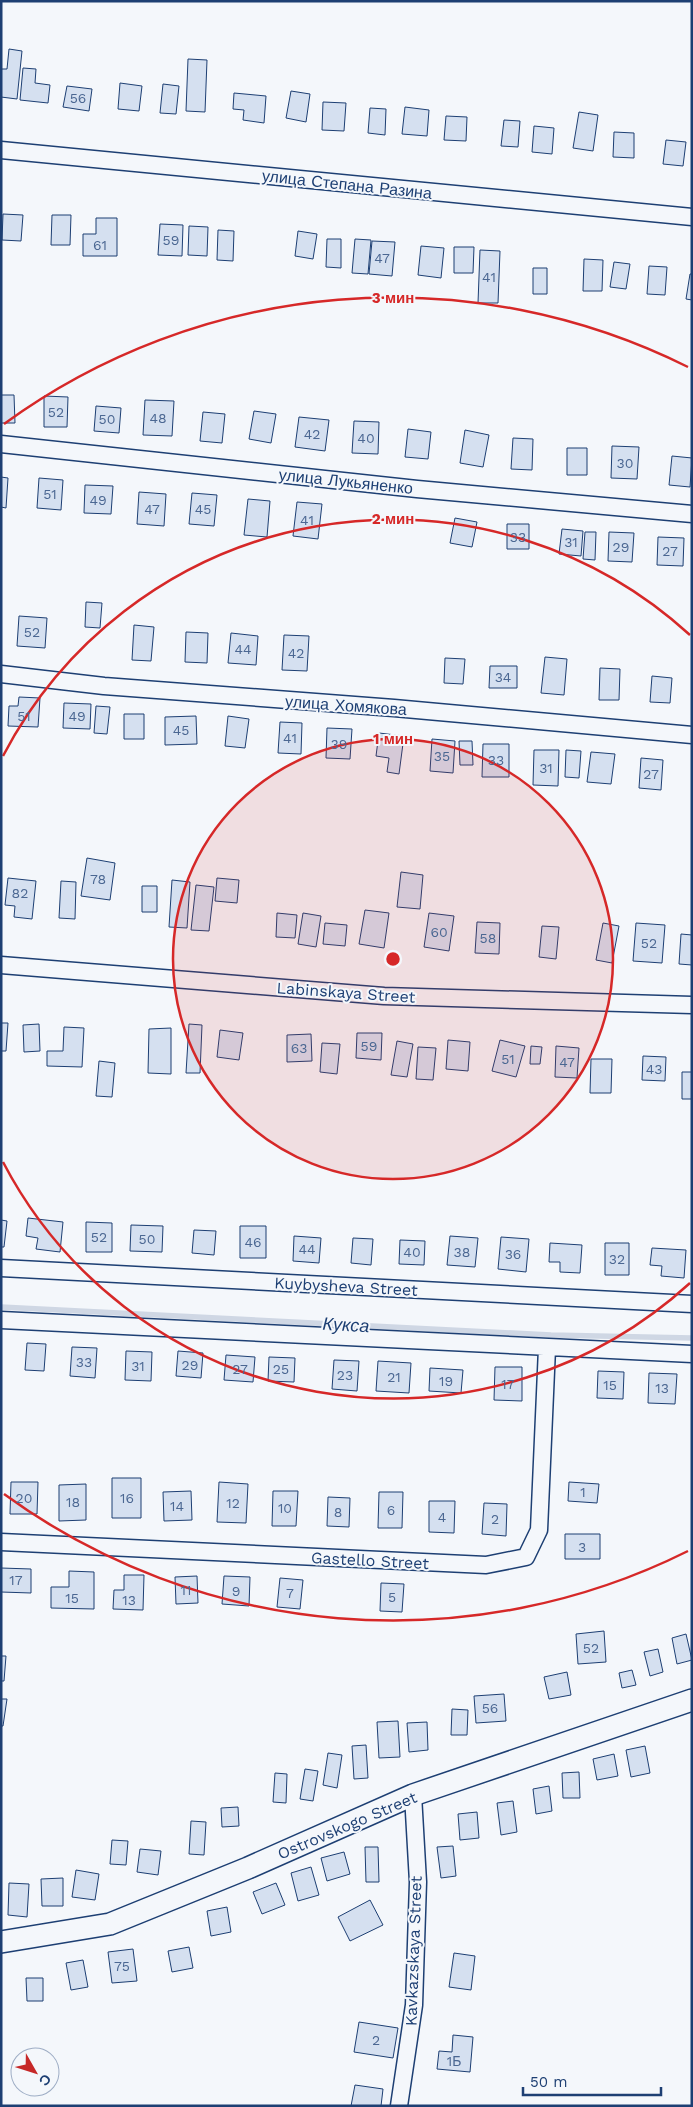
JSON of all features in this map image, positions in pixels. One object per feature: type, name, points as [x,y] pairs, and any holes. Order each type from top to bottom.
[{"type":"street","name":"улица Степана Разина","points":[[1,150],[692,217]]},
{"type":"street","name":"улица Лукьяненко","points":[[1,444],[407,488],[692,514]]},
{"type":"street","name":"улица Хомякова","points":[[1,674],[104,686],[394,708],[692,735]]},
{"type":"street","name":"Labinskaya Street","points":[[1,965],[384,996],[692,1005]]},
{"type":"street","name":"Kuybysheva Street","points":[[1,1268],[692,1304]]},
{"type":"street","points":[[1,1320],[692,1354]]},
{"type":"street","name":"Gastello Street","points":[[1,1542],[486,1566],[526,1557],[539,1530],[547,1348]]},
{"type":"street","name":"Ostrovskogo Street","points":[[1,1942],[110,1924],[248,1868],[413,1795],[692,1700]]},
{"type":"street","name":"Kavkazskaya Street","points":[[399,2106],[414,2006],[418,1882],[413,1795]]},
{"type":"building","points":[[9,49],[22,51],[17,99],[1,97],[1,69],[7,69]]},
{"type":"building","points":[[188,59],[207,60],[205,112],[186,111]]},
{"type":"building","points":[[23,68],[36,69],[35,83],[50,85],[48,103],[20,100]]},
{"type":"building","points":[[120,83],[142,86],[139,111],[118,109]]},
{"type":"building","points":[[163,84],[179,86],[176,114],[160,113]]},
{"type":"building","points":[[67,86],[92,89],[89,111],[63,107]]},
{"type":"building","points":[[291,91],[310,94],[306,122],[286,118]]},
{"type":"building","points":[[234,93],[266,96],[264,123],[243,120],[244,110],[233,109]]},
{"type":"building","points":[[323,102],[346,103],[344,131],[322,130]]},
{"type":"building","points":[[405,107],[429,110],[427,136],[402,134]]},
{"type":"building","points":[[370,108],[386,109],[385,135],[368,133]]},
{"type":"building","points":[[579,112],[598,115],[593,151],[573,148]]},
{"type":"building","points":[[446,116],[467,117],[466,141],[444,140]]},
{"type":"building","points":[[504,120],[520,121],[518,147],[501,146]]},
{"type":"building","points":[[534,126],[554,128],[552,154],[532,152]]},
{"type":"building","points":[[614,132],[634,133],[634,158],[613,157]]},
{"type":"building","points":[[666,140],[686,142],[683,166],[663,164]]},
{"type":"building","points":[[3,214],[23,215],[21,241],[2,240]]},
{"type":"building","points":[[52,215],[71,215],[70,245],[51,245]]},
{"type":"building","points":[[96,218],[117,218],[117,256],[83,256],[83,234],[96,234]]},
{"type":"building","points":[[160,224],[183,225],[182,256],[158,255]]},
{"type":"building","points":[[189,226],[208,227],[207,256],[188,255]]},
{"type":"building","points":[[218,230],[234,231],[233,261],[217,260]]},
{"type":"building","points":[[298,231],[317,234],[313,259],[295,256]]},
{"type":"building","points":[[327,239],[341,239],[341,268],[326,267]]},
{"type":"building","points":[[355,239],[371,240],[368,274],[352,273]]},
{"type":"building","points":[[372,241],[395,242],[392,276],[369,274]]},
{"type":"building","points":[[421,246],[444,248],[441,278],[418,275]]},
{"type":"building","points":[[454,247],[474,247],[473,273],[454,273]]},
{"type":"building","points":[[480,250],[500,251],[498,303],[478,303]]},
{"type":"building","points":[[584,259],[603,260],[602,291],[583,291]]},
{"type":"building","points":[[614,262],[630,264],[626,289],[610,287]]},
{"type":"building","points":[[649,266],[667,267],[665,295],[647,294]]},
{"type":"building","points":[[533,268],[547,268],[547,294],[533,294]]},
{"type":"building","points":[[690,274],[692,274],[692,300],[686,299]]},
{"type":"building","points":[[1,395],[14,395],[15,423],[1,423]]},
{"type":"building","points":[[44,396],[68,397],[67,427],[44,427]]},
{"type":"building","points":[[145,400],[174,401],[172,436],[143,435]]},
{"type":"building","points":[[96,406],[121,408],[119,433],[94,431]]},
{"type":"building","points":[[254,411],[276,414],[271,443],[249,439]]},
{"type":"building","points":[[203,412],[225,414],[222,443],[200,441]]},
{"type":"building","points":[[299,417],[329,420],[325,451],[295,447]]},
{"type":"building","points":[[354,421],[379,422],[378,454],[352,453]]},
{"type":"building","points":[[408,429],[431,432],[428,459],[405,457]]},
{"type":"building","points":[[465,430],[489,435],[483,467],[460,463]]},
{"type":"building","points":[[513,438],[533,439],[532,470],[511,469]]},
{"type":"building","points":[[612,446],[639,447],[637,479],[611,478]]},
{"type":"building","points":[[567,448],[587,448],[587,475],[567,475]]},
{"type":"building","points":[[672,456],[692,458],[690,487],[669,485]]},
{"type":"building","points":[[1,477],[8,478],[6,508],[1,507]]},
{"type":"building","points":[[39,478],[63,480],[61,510],[37,508]]},
{"type":"building","points":[[85,485],[113,486],[111,514],[84,513]]},
{"type":"building","points":[[139,492],[166,494],[164,526],[137,524]]},
{"type":"building","points":[[192,493],[217,495],[214,526],[189,524]]},
{"type":"building","points":[[248,499],[270,501],[267,537],[244,535]]},
{"type":"building","points":[[297,502],[322,504],[318,539],[293,536]]},
{"type":"building","points":[[455,518],[477,522],[472,547],[450,543]]},
{"type":"building","points":[[507,524],[529,524],[529,549],[507,549]]},
{"type":"building","points":[[562,529],[583,531],[581,556],[559,554]]},
{"type":"building","points":[[585,532],[596,532],[595,560],[583,559]]},
{"type":"building","points":[[609,532],[634,533],[632,562],[608,561]]},
{"type":"building","points":[[658,537],[684,538],[683,566],[657,565]]},
{"type":"building","points":[[86,602],[102,603],[100,628],[85,627]]},
{"type":"building","points":[[19,616],[47,618],[45,648],[17,646]]},
{"type":"building","points":[[134,625],[154,627],[151,661],[132,660]]},
{"type":"building","points":[[186,632],[208,633],[207,663],[185,662]]},
{"type":"building","points":[[231,633],[258,636],[256,665],[228,663]]},
{"type":"building","points":[[284,635],[309,636],[307,671],[282,670]]},
{"type":"building","points":[[545,657],[567,659],[564,695],[541,693]]},
{"type":"building","points":[[445,658],[465,659],[463,684],[444,683]]},
{"type":"building","points":[[490,666],[517,666],[517,688],[489,688]]},
{"type":"building","points":[[600,668],[620,669],[619,700],[599,700]]},
{"type":"building","points":[[652,676],[672,678],[670,703],[650,702]]},
{"type":"building","points":[[19,697],[40,698],[38,727],[8,726],[9,706],[18,706]]},
{"type":"building","points":[[64,703],[91,704],[90,729],[63,728]]},
{"type":"building","points":[[96,706],[110,707],[107,734],[94,733]]},
{"type":"building","points":[[124,714],[144,714],[144,739],[124,739]]},
{"type":"building","points":[[196,716],[197,744],[165,745],[165,717]]},
{"type":"building","points":[[228,716],[249,719],[245,748],[225,746]]},
{"type":"building","points":[[280,722],[302,723],[301,754],[278,753]]},
{"type":"building","points":[[327,728],[352,729],[350,759],[326,758]]},
{"type":"building","points":[[379,733],[404,736],[399,774],[387,772],[389,758],[376,756]]},
{"type":"building","points":[[432,739],[455,741],[453,773],[430,771]]},
{"type":"building","points":[[459,741],[472,741],[473,765],[460,765]]},
{"type":"building","points":[[483,744],[509,744],[509,777],[482,777]]},
{"type":"building","points":[[534,750],[559,750],[558,786],[533,785]]},
{"type":"building","points":[[566,750],[581,751],[579,778],[565,777]]},
{"type":"building","points":[[591,752],[615,754],[611,784],[587,782]]},
{"type":"building","points":[[641,758],[663,760],[661,790],[639,788]]},
{"type":"building","points":[[87,858],[115,863],[110,900],[81,896]]},
{"type":"building","points":[[401,872],[423,875],[420,909],[397,907]]},
{"type":"building","points":[[8,878],[36,881],[32,919],[14,917],[15,906],[5,905]]},
{"type":"building","points":[[217,878],[239,880],[237,903],[215,901]]},
{"type":"building","points":[[172,880],[190,882],[187,928],[169,927]]},
{"type":"building","points":[[61,881],[76,882],[75,919],[59,918]]},
{"type":"building","points":[[196,885],[214,887],[209,931],[191,930]]},
{"type":"building","points":[[142,886],[157,886],[157,912],[142,912]]},
{"type":"building","points":[[365,910],[389,913],[384,948],[359,944]]},
{"type":"building","points":[[277,913],[297,915],[295,938],[276,937]]},
{"type":"building","points":[[303,913],[321,916],[316,947],[298,944]]},
{"type":"building","points":[[429,913],[454,916],[449,951],[424,947]]},
{"type":"building","points":[[477,922],[500,923],[499,954],[475,953]]},
{"type":"building","points":[[325,923],[347,925],[345,946],[323,944]]},
{"type":"building","points":[[603,923],[619,926],[612,963],[596,960]]},
{"type":"building","points":[[636,923],[665,925],[662,963],[633,961]]},
{"type":"building","points":[[542,926],[559,927],[556,959],[539,957]]},
{"type":"building","points":[[681,934],[692,935],[692,965],[679,964]]},
{"type":"building","points":[[1,1023],[8,1023],[6,1051],[1,1051]]},
{"type":"building","points":[[39,1024],[40,1051],[24,1052],[23,1025]]},
{"type":"building","points":[[189,1024],[202,1025],[200,1073],[186,1073]]},
{"type":"building","points":[[64,1027],[84,1028],[82,1067],[47,1066],[47,1051],[63,1051]]},
{"type":"building","points":[[171,1028],[171,1074],[148,1073],[149,1029]]},
{"type":"building","points":[[220,1030],[243,1033],[239,1060],[217,1057]]},
{"type":"building","points":[[357,1033],[382,1033],[381,1060],[356,1058]]},
{"type":"building","points":[[311,1034],[312,1061],[287,1062],[287,1035]]},
{"type":"building","points":[[448,1040],[470,1042],[468,1071],[446,1069]]},
{"type":"building","points":[[500,1040],[525,1046],[516,1077],[492,1071]]},
{"type":"building","points":[[397,1041],[413,1044],[407,1077],[391,1075]]},
{"type":"building","points":[[322,1043],[340,1044],[337,1074],[320,1072]]},
{"type":"building","points":[[531,1046],[542,1047],[540,1064],[530,1064]]},
{"type":"building","points":[[556,1046],[579,1048],[577,1078],[555,1077]]},
{"type":"building","points":[[418,1047],[436,1048],[433,1080],[416,1079]]},
{"type":"building","points":[[643,1056],[666,1057],[665,1081],[642,1080]]},
{"type":"building","points":[[591,1059],[612,1059],[611,1093],[590,1093]]},
{"type":"building","points":[[99,1061],[115,1063],[112,1097],[96,1096]]},
{"type":"building","points":[[682,1072],[692,1072],[692,1099],[682,1099]]},
{"type":"building","points":[[28,1218],[63,1222],[60,1252],[36,1249],[38,1238],[26,1236]]},
{"type":"building","points":[[1,1220],[7,1221],[4,1247],[1,1247]]},
{"type":"building","points":[[86,1222],[112,1223],[112,1252],[86,1252]]},
{"type":"building","points":[[131,1225],[163,1226],[162,1252],[130,1251]]},
{"type":"building","points":[[240,1226],[266,1226],[266,1258],[240,1258]]},
{"type":"building","points":[[194,1230],[216,1231],[214,1255],[192,1253]]},
{"type":"building","points":[[294,1236],[321,1238],[319,1263],[293,1261]]},
{"type":"building","points":[[450,1236],[478,1238],[475,1267],[447,1265]]},
{"type":"building","points":[[501,1237],[529,1239],[526,1272],[498,1269]]},
{"type":"building","points":[[353,1238],[373,1239],[371,1265],[351,1263]]},
{"type":"building","points":[[400,1240],[425,1241],[424,1265],[399,1264]]},
{"type":"building","points":[[550,1243],[582,1245],[580,1273],[560,1272],[560,1262],[549,1262]]},
{"type":"building","points":[[605,1243],[629,1243],[629,1275],[605,1275]]},
{"type":"building","points":[[652,1248],[686,1250],[684,1278],[661,1276],[662,1266],[650,1265]]},
{"type":"building","points":[[27,1343],[46,1344],[44,1371],[25,1370]]},
{"type":"building","points":[[72,1347],[97,1348],[95,1378],[70,1376]]},
{"type":"building","points":[[126,1351],[152,1352],[151,1381],[125,1380]]},
{"type":"building","points":[[178,1351],[203,1353],[201,1378],[176,1376]]},
{"type":"building","points":[[226,1355],[255,1357],[253,1382],[224,1380]]},
{"type":"building","points":[[269,1357],[295,1358],[294,1382],[268,1381]]},
{"type":"building","points":[[334,1360],[359,1361],[357,1391],[332,1389]]},
{"type":"building","points":[[378,1361],[411,1363],[409,1393],[376,1391]]},
{"type":"building","points":[[495,1367],[522,1367],[522,1401],[494,1400]]},
{"type":"building","points":[[430,1368],[463,1370],[461,1393],[429,1391]]},
{"type":"building","points":[[598,1371],[624,1372],[623,1399],[597,1398]]},
{"type":"building","points":[[649,1373],[677,1374],[675,1404],[648,1403]]},
{"type":"building","points":[[112,1478],[141,1478],[141,1518],[112,1518]]},
{"type":"building","points":[[11,1482],[38,1482],[37,1514],[10,1514]]},
{"type":"building","points":[[219,1482],[248,1484],[246,1523],[217,1522]]},
{"type":"building","points":[[569,1482],[599,1484],[597,1503],[568,1501]]},
{"type":"building","points":[[86,1484],[86,1520],[59,1521],[59,1485]]},
{"type":"building","points":[[191,1491],[192,1520],[164,1521],[163,1492]]},
{"type":"building","points":[[273,1491],[298,1491],[296,1526],[272,1526]]},
{"type":"building","points":[[379,1492],[403,1492],[402,1528],[378,1528]]},
{"type":"building","points":[[328,1497],[350,1498],[349,1527],[327,1526]]},
{"type":"building","points":[[429,1501],[455,1501],[454,1533],[429,1532]]},
{"type":"building","points":[[484,1503],[507,1504],[506,1536],[482,1534]]},
{"type":"building","points":[[565,1534],[600,1534],[600,1559],[565,1559]]},
{"type":"building","points":[[1,1568],[31,1569],[31,1593],[1,1592]]},
{"type":"building","points":[[69,1571],[94,1572],[94,1609],[51,1608],[51,1587],[69,1587]]},
{"type":"building","points":[[124,1575],[144,1575],[143,1610],[113,1609],[114,1590],[124,1590]]},
{"type":"building","points":[[197,1576],[198,1603],[176,1604],[175,1577]]},
{"type":"building","points":[[224,1576],[250,1577],[249,1606],[222,1604]]},
{"type":"building","points":[[280,1578],[303,1580],[300,1609],[277,1607]]},
{"type":"building","points":[[381,1583],[404,1584],[402,1612],[380,1611]]},
{"type":"building","points":[[604,1631],[606,1662],[578,1664],[576,1634]]},
{"type":"building","points":[[686,1634],[692,1660],[677,1664],[672,1638]]},
{"type":"building","points":[[658,1649],[663,1672],[650,1676],[644,1652]]},
{"type":"building","points":[[1,1656],[6,1656],[4,1681],[1,1681]]},
{"type":"building","points":[[632,1670],[636,1685],[622,1688],[619,1673]]},
{"type":"building","points":[[567,1672],[571,1695],[549,1699],[544,1677]]},
{"type":"building","points":[[504,1694],[506,1721],[476,1723],[474,1696]]},
{"type":"building","points":[[1,1699],[7,1699],[3,1726],[1,1726]]},
{"type":"building","points":[[452,1709],[468,1710],[467,1735],[451,1735]]},
{"type":"building","points":[[398,1721],[400,1757],[379,1758],[377,1722]]},
{"type":"building","points":[[427,1722],[428,1750],[409,1752],[407,1723]]},
{"type":"building","points":[[366,1745],[368,1778],[354,1779],[352,1746]]},
{"type":"building","points":[[645,1746],[650,1773],[631,1777],[626,1750]]},
{"type":"building","points":[[328,1753],[342,1755],[337,1788],[323,1785]]},
{"type":"building","points":[[614,1754],[618,1776],[597,1780],[593,1759]]},
{"type":"building","points":[[305,1769],[318,1771],[313,1801],[300,1799]]},
{"type":"building","points":[[579,1772],[580,1798],[563,1798],[562,1773]]},
{"type":"building","points":[[275,1773],[287,1774],[286,1803],[273,1802]]},
{"type":"building","points":[[549,1786],[552,1811],[536,1814],[533,1789]]},
{"type":"building","points":[[513,1801],[517,1832],[501,1835],[497,1803]]},
{"type":"building","points":[[238,1807],[239,1826],[222,1827],[221,1808]]},
{"type":"building","points":[[477,1812],[479,1838],[460,1840],[458,1814]]},
{"type":"building","points":[[191,1821],[206,1822],[204,1855],[189,1854]]},
{"type":"building","points":[[112,1840],[128,1841],[126,1865],[110,1864]]},
{"type":"building","points":[[453,1846],[456,1876],[441,1878],[437,1847]]},
{"type":"building","points":[[365,1847],[378,1847],[379,1882],[366,1882]]},
{"type":"building","points":[[140,1849],[161,1851],[158,1875],[137,1872]]},
{"type":"building","points":[[344,1852],[350,1874],[327,1881],[321,1858]]},
{"type":"building","points":[[311,1867],[319,1895],[298,1901],[291,1873]]},
{"type":"building","points":[[76,1870],[99,1874],[95,1900],[72,1897]]},
{"type":"building","points":[[63,1878],[63,1906],[42,1906],[41,1879]]},
{"type":"building","points":[[9,1883],[29,1884],[27,1917],[8,1915]]},
{"type":"building","points":[[276,1883],[285,1905],[262,1914],[253,1892]]},
{"type":"building","points":[[370,1900],[383,1925],[350,1941],[338,1917]]},
{"type":"building","points":[[227,1907],[231,1932],[211,1936],[207,1911]]},
{"type":"building","points":[[189,1947],[193,1968],[172,1972],[168,1951]]},
{"type":"building","points":[[133,1949],[137,1981],[112,1983],[108,1952]]},
{"type":"building","points":[[454,1953],[475,1956],[471,1990],[449,1987]]},
{"type":"building","points":[[83,1960],[88,1987],[71,1990],[66,1963]]},
{"type":"building","points":[[26,1978],[43,1978],[43,2001],[27,2001]]},
{"type":"building","points":[[359,2022],[398,2028],[393,2058],[354,2052]]},
{"type":"building","points":[[453,2035],[473,2037],[470,2072],[437,2069],[439,2051],[452,2052]]},
{"type":"building","points":[[355,2085],[383,2089],[381,2106],[351,2106]]},
{"type":"waterway","name":"Кукса","points":[[1,1307],[551,1335],[692,1338]]}]
